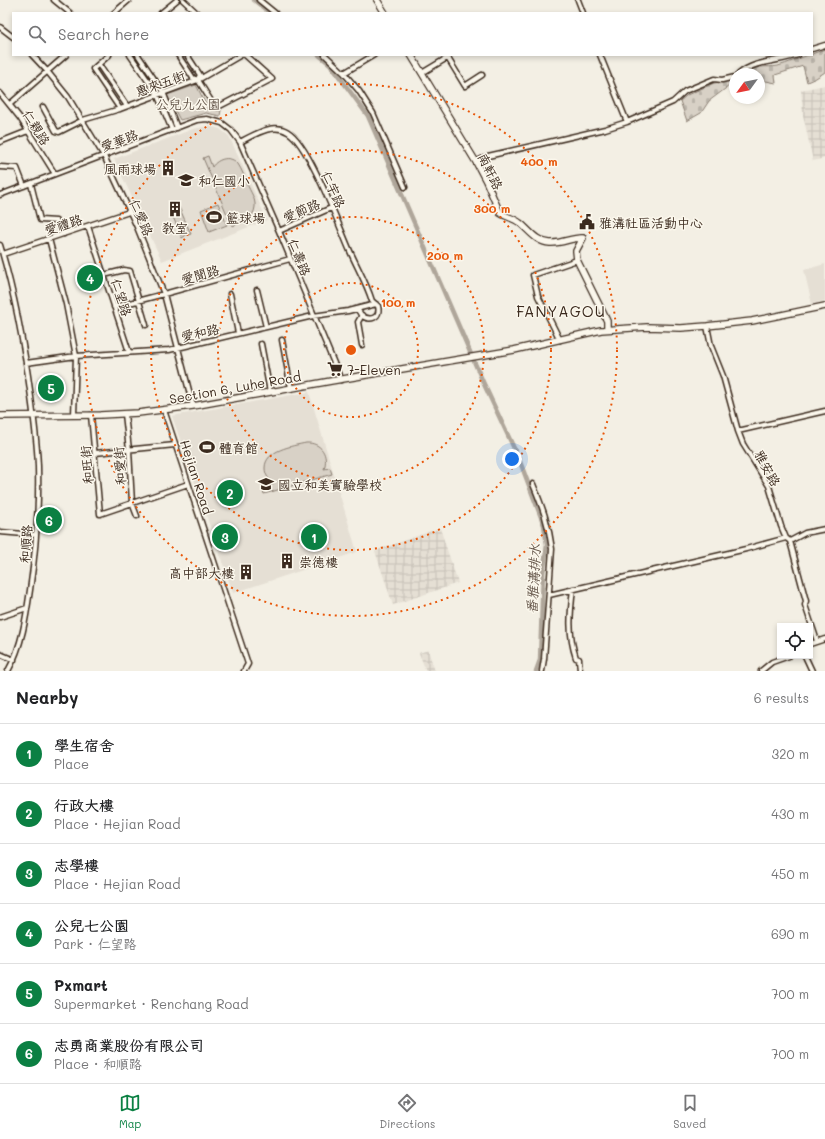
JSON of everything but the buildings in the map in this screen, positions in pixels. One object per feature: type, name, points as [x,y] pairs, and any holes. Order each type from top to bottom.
[{"type":"main road","points":[[377,0],[384,12]]},
{"type":"main road","name":"南軒路","points":[[412,56],[476,162],[500,214],[519,222],[536,238],[548,243],[562,242],[577,237],[583,238],[576,251],[577,260]]},
{"type":"main road","points":[[577,260],[607,321],[607,329]]},
{"type":"main road","name":"Section 6, Luhe Road","points":[[0,416],[125,414],[164,410],[465,358],[473,358],[532,347],[607,329],[647,327],[681,328],[707,326],[752,321],[825,306]]},
{"type":"street","points":[[54,0],[69,12]]},
{"type":"street","points":[[115,12],[129,0]]},
{"type":"street","points":[[162,12],[177,0]]},
{"type":"street","points":[[183,0],[196,12]]},
{"type":"street","points":[[259,0],[274,12]]},
{"type":"street","points":[[578,0],[583,12]]},
{"type":"street","points":[[0,27],[12,36]]},
{"type":"street","points":[[813,50],[825,45]]},
{"type":"street","name":"仁愛路","points":[[33,56],[68,97],[83,120],[104,156],[130,212],[164,294],[193,406]]},
{"type":"street","points":[[10,104],[65,56]]},
{"type":"street","points":[[108,56],[93,69],[120,109]]},
{"type":"street","points":[[131,56],[158,94],[172,130]]},
{"type":"street","points":[[139,56],[163,92],[177,128]]},
{"type":"street","points":[[179,56],[193,78],[198,80],[213,104],[218,107],[272,78],[246,56]]},
{"type":"street","points":[[188,56],[200,75],[198,80]]},
{"type":"street","name":"惠來五街","points":[[43,107],[57,132],[83,120],[120,109],[198,80],[239,56]]},
{"type":"street","points":[[326,56],[344,73],[359,91],[373,113],[405,187]]},
{"type":"street","points":[[344,73],[372,56]]},
{"type":"street","points":[[422,73],[447,56],[465,86],[482,75]]},
{"type":"street","points":[[600,56],[627,122]]},
{"type":"street","points":[[746,68],[794,56]]},
{"type":"street","points":[[99,65],[127,106]]},
{"type":"street","points":[[476,162],[488,156],[605,129],[627,122],[673,102],[685,91],[714,79],[722,80],[729,78]]},
{"type":"street","name":"仁親路","points":[[0,93],[10,104],[55,174]]},
{"type":"street","name":"愛華路","points":[[0,195],[197,120],[213,120],[227,126],[236,135],[240,142]]},
{"type":"street","name":"仁宇路","points":[[240,142],[259,133],[272,129],[281,129],[289,132],[300,144],[332,208],[372,301],[376,304]]},
{"type":"street","points":[[0,142],[28,131]]},
{"type":"street","name":"仁壽路","points":[[240,142],[341,380]]},
{"type":"street","points":[[0,167],[17,168],[24,186]]},
{"type":"street","points":[[31,184],[40,220],[56,221],[64,234]]},
{"type":"street","name":"愛節路","points":[[279,231],[332,208]]},
{"type":"street","name":"愛禮路","points":[[3,254],[130,212]]},
{"type":"street","name":"仁望路","points":[[88,226],[129,352]]},
{"type":"street","points":[[49,239],[66,304],[76,356],[74,415]]},
{"type":"street","name":"和順路","points":[[0,245],[11,283],[26,363],[38,465],[34,563],[21,635],[14,660],[8,671]]},
{"type":"street","name":"愛聞路","points":[[114,307],[290,259]]},
{"type":"street","points":[[560,340],[538,296],[532,275],[577,260]]},
{"type":"street","points":[[104,275],[128,270],[130,271],[146,325]]},
{"type":"street","points":[[257,290],[266,327]]},
{"type":"street","points":[[230,294],[238,333]]},
{"type":"street","points":[[357,309],[362,315],[375,318],[380,311],[376,304]]},
{"type":"street","name":"愛和路","points":[[26,363],[76,356],[169,350],[313,316],[357,309],[376,304]]},
{"type":"street","points":[[362,315],[358,322],[362,345]]},
{"type":"street","name":"雅安路","points":[[707,326],[711,346],[723,376],[738,431],[743,444],[769,486],[786,538]]},
{"type":"street","points":[[282,340],[291,388]]},
{"type":"street","points":[[261,344],[270,392]]},
{"type":"street","name":"Hejian Road","points":[[164,410],[248,664],[244,671]]},
{"type":"street","points":[[738,431],[825,411]]},
{"type":"street","name":"和愛街","points":[[125,414],[132,503],[137,516]]},
{"type":"street","name":"和旺街","points":[[91,415],[100,514],[132,503]]},
{"type":"street","points":[[95,453],[175,445]]},
{"type":"street","points":[[132,503],[188,484]]},
{"type":"street","points":[[533,484],[545,512],[552,549],[542,671]]},
{"type":"street","points":[[790,541],[805,533],[825,529]]},
{"type":"street","points":[[0,532],[36,535]]},
{"type":"street","points":[[549,595],[738,551],[786,538],[790,541],[806,601],[805,605],[817,642]]},
{"type":"street","points":[[573,589],[569,619],[573,649],[576,658],[579,659],[580,671]]},
{"type":"street","points":[[0,617],[27,608]]},
{"type":"street","points":[[813,643],[824,641]]},
{"type":"street","points":[[0,654],[14,660]]},
{"type":"street","points":[[761,671],[772,662],[780,659]]},
{"type":"street","points":[[806,659],[812,671]]},
{"type":"shaded area","points":[[825,85],[825,158],[813,161],[803,115],[801,90]]},
{"type":"shaded area","name":"和仁國小","points":[[209,126],[220,129],[229,136],[267,220],[162,261],[114,159],[193,129]]},
{"type":"shaded area","points":[[825,264],[825,301],[812,304],[804,270]]},
{"type":"shaded area","name":"國立和美實驗學校","points":[[309,392],[357,552],[233,593],[172,416]]},
{"type":"shaded area","points":[[440,528],[458,583],[393,605],[375,551]]},
{"type":"shaded area","points":[[428,650],[435,671],[426,671],[419,653]]},
{"type":"green space","points":[[825,49],[825,72],[807,82],[803,66],[775,75],[776,83],[765,81],[765,68],[755,68],[778,66],[805,56],[813,56],[813,54]]},
{"type":"green space","points":[[729,80],[729,86],[709,101],[701,113],[687,121],[680,101],[687,95],[714,83]]},
{"type":"green space","name":"公兒九公園","points":[[196,85],[206,104],[221,110],[220,116],[206,113],[180,120],[167,95]]},
{"type":"green space","points":[[208,156],[212,167],[221,160],[232,159],[235,161],[241,169],[254,198],[255,207],[253,214],[245,219],[234,219],[236,225],[232,226],[203,158]]},
{"type":"green space","name":"籃球場","points":[[218,203],[227,225],[209,232],[201,210]]},
{"type":"green space","points":[[179,207],[191,234],[186,234],[182,238],[170,210],[175,210]]},
{"type":"green space","points":[[96,269],[100,283],[83,287],[79,274]]},
{"type":"green space","points":[[311,443],[320,447],[325,459],[324,469],[330,468],[332,474],[264,494],[262,488],[274,484],[270,481],[265,471],[266,462],[269,457],[280,450]]},
{"type":"waterway","points":[[254,0],[269,12]]},
{"type":"waterway","name":"番雅溝排水","points":[[320,56],[330,64],[368,116],[483,382],[519,459],[544,525],[547,545],[543,573],[540,660],[536,671]]},
{"type":"place","name":"風雨球場","points":[[168,168]]},
{"type":"place","name":"和仁國小","points":[[186,180]]},
{"type":"place","name":"教室","points":[[175,209]]},
{"type":"place","name":"籃球場","points":[[214,217]]},
{"type":"place","name":"雅溝社區活動中心","points":[[587,222]]},
{"type":"place","name":"公兒七公園","points":[[90,278]]},
{"type":"place","name":"7-Eleven","points":[[335,369]]},
{"type":"place","name":"Pxmart","points":[[51,388]]},
{"type":"place","name":"體育館","points":[[207,447]]},
{"type":"place","name":"國立和美實驗學校","points":[[266,484]]},
{"type":"place","name":"行政大樓","points":[[230,493]]},
{"type":"place","name":"志勇商業股份有限公司","points":[[49,520]]},
{"type":"place","name":"志學樓","points":[[225,537]]},
{"type":"place","name":"學生宿舍","points":[[314,537]]},
{"type":"place","name":"崇德樓","points":[[287,561]]},
{"type":"place","name":"高中部大樓","points":[[246,572]]},
{"type":"district","name":"FANYAGOU","points":[[561,311]]}]
